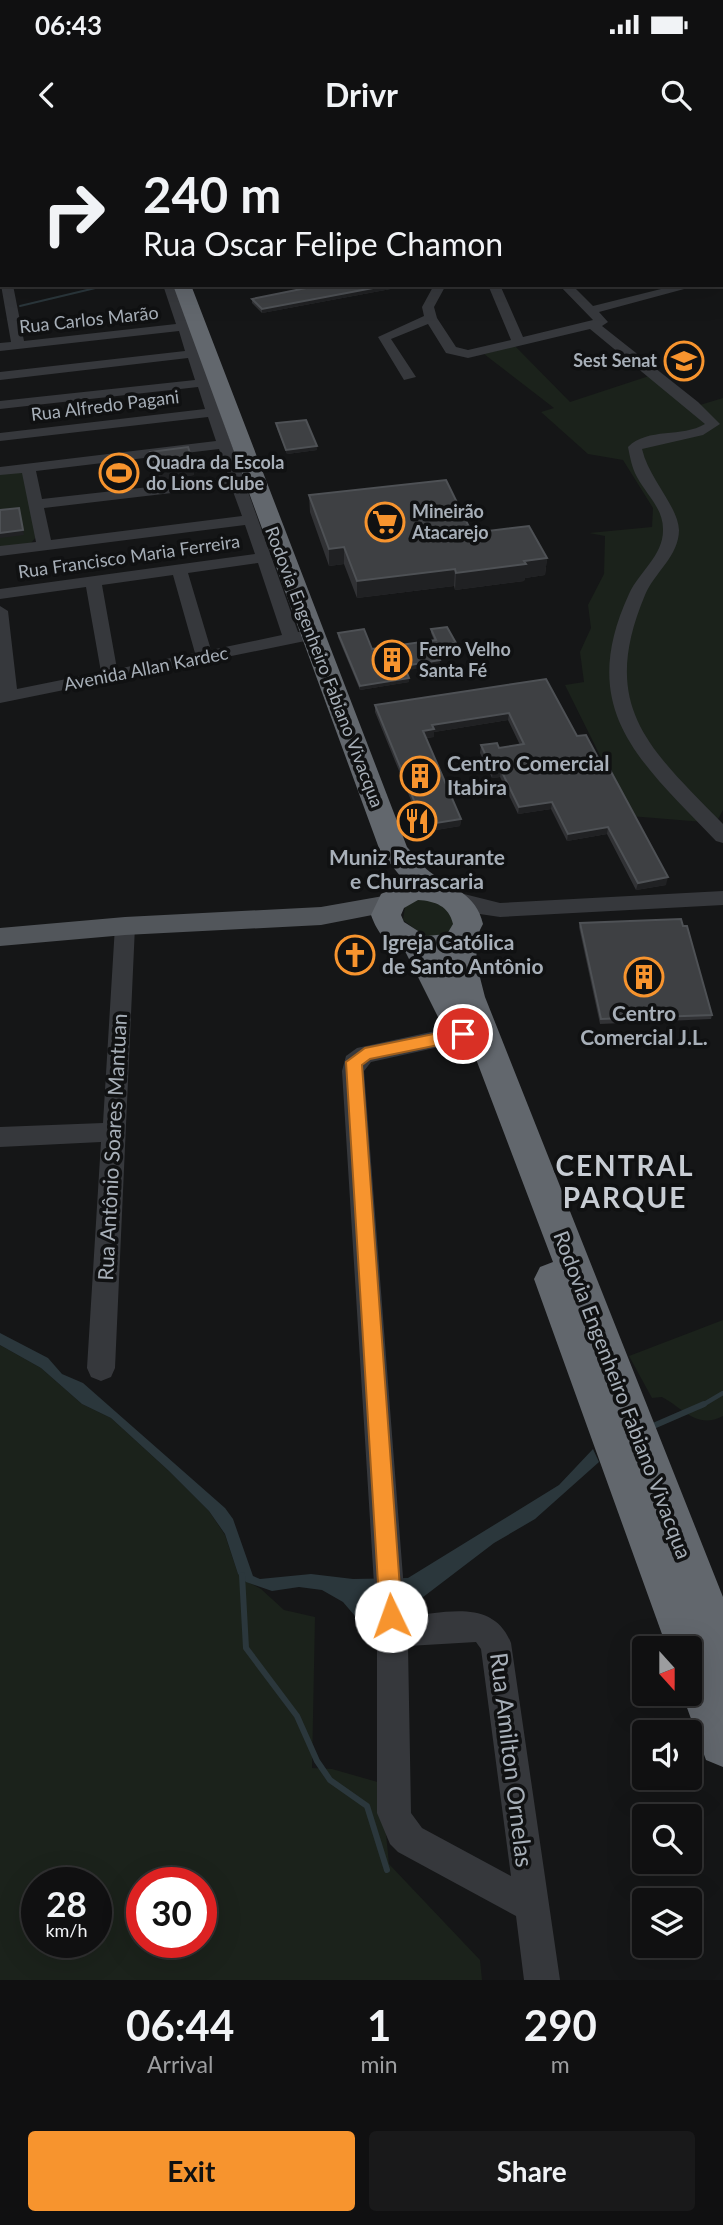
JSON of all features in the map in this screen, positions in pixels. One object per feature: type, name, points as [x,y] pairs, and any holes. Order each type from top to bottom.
[{"type":"highway","name":"Rodovia Engenheiro Fabiano Vivacqua","points":[[183,307],[301,637],[394,851],[418,877],[445,895]]},
{"type":"highway","name":"Rodovia Engenheiro Fabiano Vivacqua","points":[[394,851],[399,921],[443,990],[463,1034],[634,1462],[723,1654]]},
{"type":"highway","points":[[413,890],[445,895],[464,911],[464,934],[447,946],[399,921],[413,890]]},
{"type":"highway","name":"Rodovia Engenheiro Fabiano Vivacqua","points":[[464,934],[461,966],[470,997],[614,1409]]},
{"type":"highway","name":"Rodovia Engenheiro Fabiano Vivacqua","points":[[634,1462],[685,1636]]},
{"type":"highway","name":"Rodovia Engenheiro Fabiano Vivacqua","points":[[702,1686],[723,1743]]},
{"type":"main road","points":[[0,937],[125,926],[321,916],[369,922],[399,921]]},
{"type":"street","points":[[7,287],[18,345]]},
{"type":"street","points":[[170,287],[183,307],[192,354],[224,444],[245,478],[250,520],[263,558],[301,637]]},
{"type":"street","points":[[439,287],[428,307],[431,318],[451,350],[460,354],[519,343],[642,298],[686,287]]},
{"type":"street","points":[[495,287],[519,343]]},
{"type":"street","points":[[567,287],[591,317],[713,424],[704,431],[650,439],[635,447],[644,476],[668,514],[672,530],[668,545],[641,584],[623,626],[617,683],[620,709],[630,732],[644,751],[723,836]]},
{"type":"street","points":[[631,287],[642,298]]},
{"type":"street","points":[[697,287],[706,292]]},
{"type":"street","name":"Rua Carlos Marão","points":[[0,347],[183,307]]},
{"type":"street","points":[[409,377],[384,337],[431,318]]},
{"type":"street","points":[[0,376],[192,354]]},
{"type":"street","points":[[0,405],[202,383]]},
{"type":"street","name":"Rua Alfredo Pagani","points":[[0,438],[214,412]]},
{"type":"street","points":[[0,471],[224,444]]},
{"type":"street","points":[[28,468],[44,545]]},
{"type":"street","points":[[36,504],[245,478]]},
{"type":"street","points":[[0,551],[250,520]]},
{"type":"street","name":"Rua Francisco Maria Ferreira","points":[[0,594],[263,558]]},
{"type":"street","points":[[179,570],[205,657]]},
{"type":"street","points":[[93,582],[110,676]]},
{"type":"street","points":[[0,611],[4,697]]},
{"type":"street","name":"Avenida Allan Kardec","points":[[4,697],[301,637]]},
{"type":"street","points":[[445,895],[486,908],[514,910],[723,898]]},
{"type":"street","points":[[464,934],[492,917],[514,910]]},
{"type":"street","name":"Rua Antônio Soares Mantuan","points":[[101,1368],[125,926]]},
{"type":"street","points":[[463,1034],[365,1054],[354,1062],[392,1624],[394,1812],[401,1832],[410,1840],[529,1904]]},
{"type":"street","points":[[0,1138],[114,1132]]},
{"type":"street","name":"Rua Amilton Ornelas","points":[[392,1624],[476,1627],[486,1630],[496,1643],[529,1904],[542,1980]]},
{"type":"shaded area","points":[[515,346],[570,402],[649,376],[690,408],[723,398],[723,810],[716,823],[630,816],[565,685],[584,682],[580,652],[591,628],[588,605],[604,574],[605,536],[589,533],[652,527],[653,508],[623,460],[588,454],[541,412],[554,408],[484,354]]},
{"type":"shaded area","name":"Quadra da Escola do Lions Clube","points":[[126,459],[134,483],[111,486],[104,462]]},
{"type":"shaded area","points":[[23,470],[36,537],[31,543],[0,548],[0,473]]},
{"type":"shaded area","points":[[433,899],[458,918],[450,934],[426,937],[403,920],[405,907],[414,900]]},
{"type":"shaded area","points":[[723,1320],[723,1416],[714,1420],[698,1419],[662,1397],[652,1398],[629,1356]]},
{"type":"shaded area","points":[[0,1333],[48,1358],[62,1374],[83,1383],[225,1508],[233,1519],[253,1576],[260,1579],[311,1574],[353,1579],[408,1578],[559,1485],[593,1449],[599,1462],[535,1519],[494,1543],[414,1604],[363,1617],[355,1616],[343,1602],[322,1590],[299,1587],[272,1591],[246,1582],[238,1574],[225,1534],[209,1511],[111,1418],[82,1404],[41,1368],[0,1345]]},
{"type":"shaded area","points":[[0,1345],[41,1368],[82,1404],[111,1418],[169,1471],[209,1511],[225,1535],[238,1574],[246,1581],[261,1589],[284,1610],[315,1617],[312,1768],[332,1769],[381,1783],[389,1864],[480,1960],[482,1980],[0,1980]]},
{"type":"building","points":[[311,287],[378,287],[262,309],[252,299]]},
{"type":"building","points":[[306,420],[317,446],[286,450],[276,423]]},
{"type":"building","points":[[188,447],[193,462],[155,467],[150,452]]},
{"type":"building","points":[[446,480],[472,533],[529,526],[547,558],[524,561],[526,564],[456,573],[455,569],[357,581],[344,547],[329,549],[309,495]]},
{"type":"building","points":[[19,508],[23,530],[0,533],[0,510]]},
{"type":"building","name":"Ferro Velho Santa Fé","points":[[447,627],[456,643],[442,645],[446,652],[437,654],[440,660],[404,666],[409,678],[360,686],[338,633],[364,629],[372,649],[436,640],[431,629]]},
{"type":"building","points":[[546,679],[577,736],[586,735],[604,769],[609,768],[668,877],[638,883],[608,827],[568,834],[552,802],[519,807],[501,770],[493,771],[481,745],[497,743],[499,748],[524,744],[509,713],[432,725],[434,729],[423,731],[461,819],[424,825],[375,705]]},
{"type":"building","name":"Centro Comercial J.L.","points":[[681,919],[683,926],[687,926],[712,1015],[601,1019],[580,923]]},
{"type":"building","points":[[360,937],[361,944],[366,944],[369,956],[342,959],[340,947],[346,946],[345,938]]},
{"type":"waterway","points":[[20,306],[100,287]]},
{"type":"waterway","points":[[701,1406],[723,1393]]},
{"type":"waterway","points":[[651,1427],[704,1404]]},
{"type":"waterway","points":[[242,1575],[246,1648],[297,1716],[317,1761],[330,1780],[367,1806],[387,1870]]},
{"type":"place","name":"Sest Senat","points":[[684,361]]},
{"type":"place","name":"Quadra da Escola do Lions Clube","points":[[119,473]]},
{"type":"place","name":"Mineirão Atacarejo","points":[[385,522]]},
{"type":"place","name":"Ferro Velho Santa Fé","points":[[392,660]]},
{"type":"place","name":"Centro Comercial Itabira","points":[[420,776]]},
{"type":"place","name":"Muniz Restaurante e Churrascaria","points":[[417,821]]},
{"type":"place","name":"Igreja Católica de Santo Antônio","points":[[355,955]]},
{"type":"place","name":"Centro Comercial J.L.","points":[[644,977]]},
{"type":"district","name":"CENTRAL PARQUE","points":[[625,1182]]},
{"type":"route","points":[[391,1616],[354,1062],[365,1054],[463,1034]]}]
